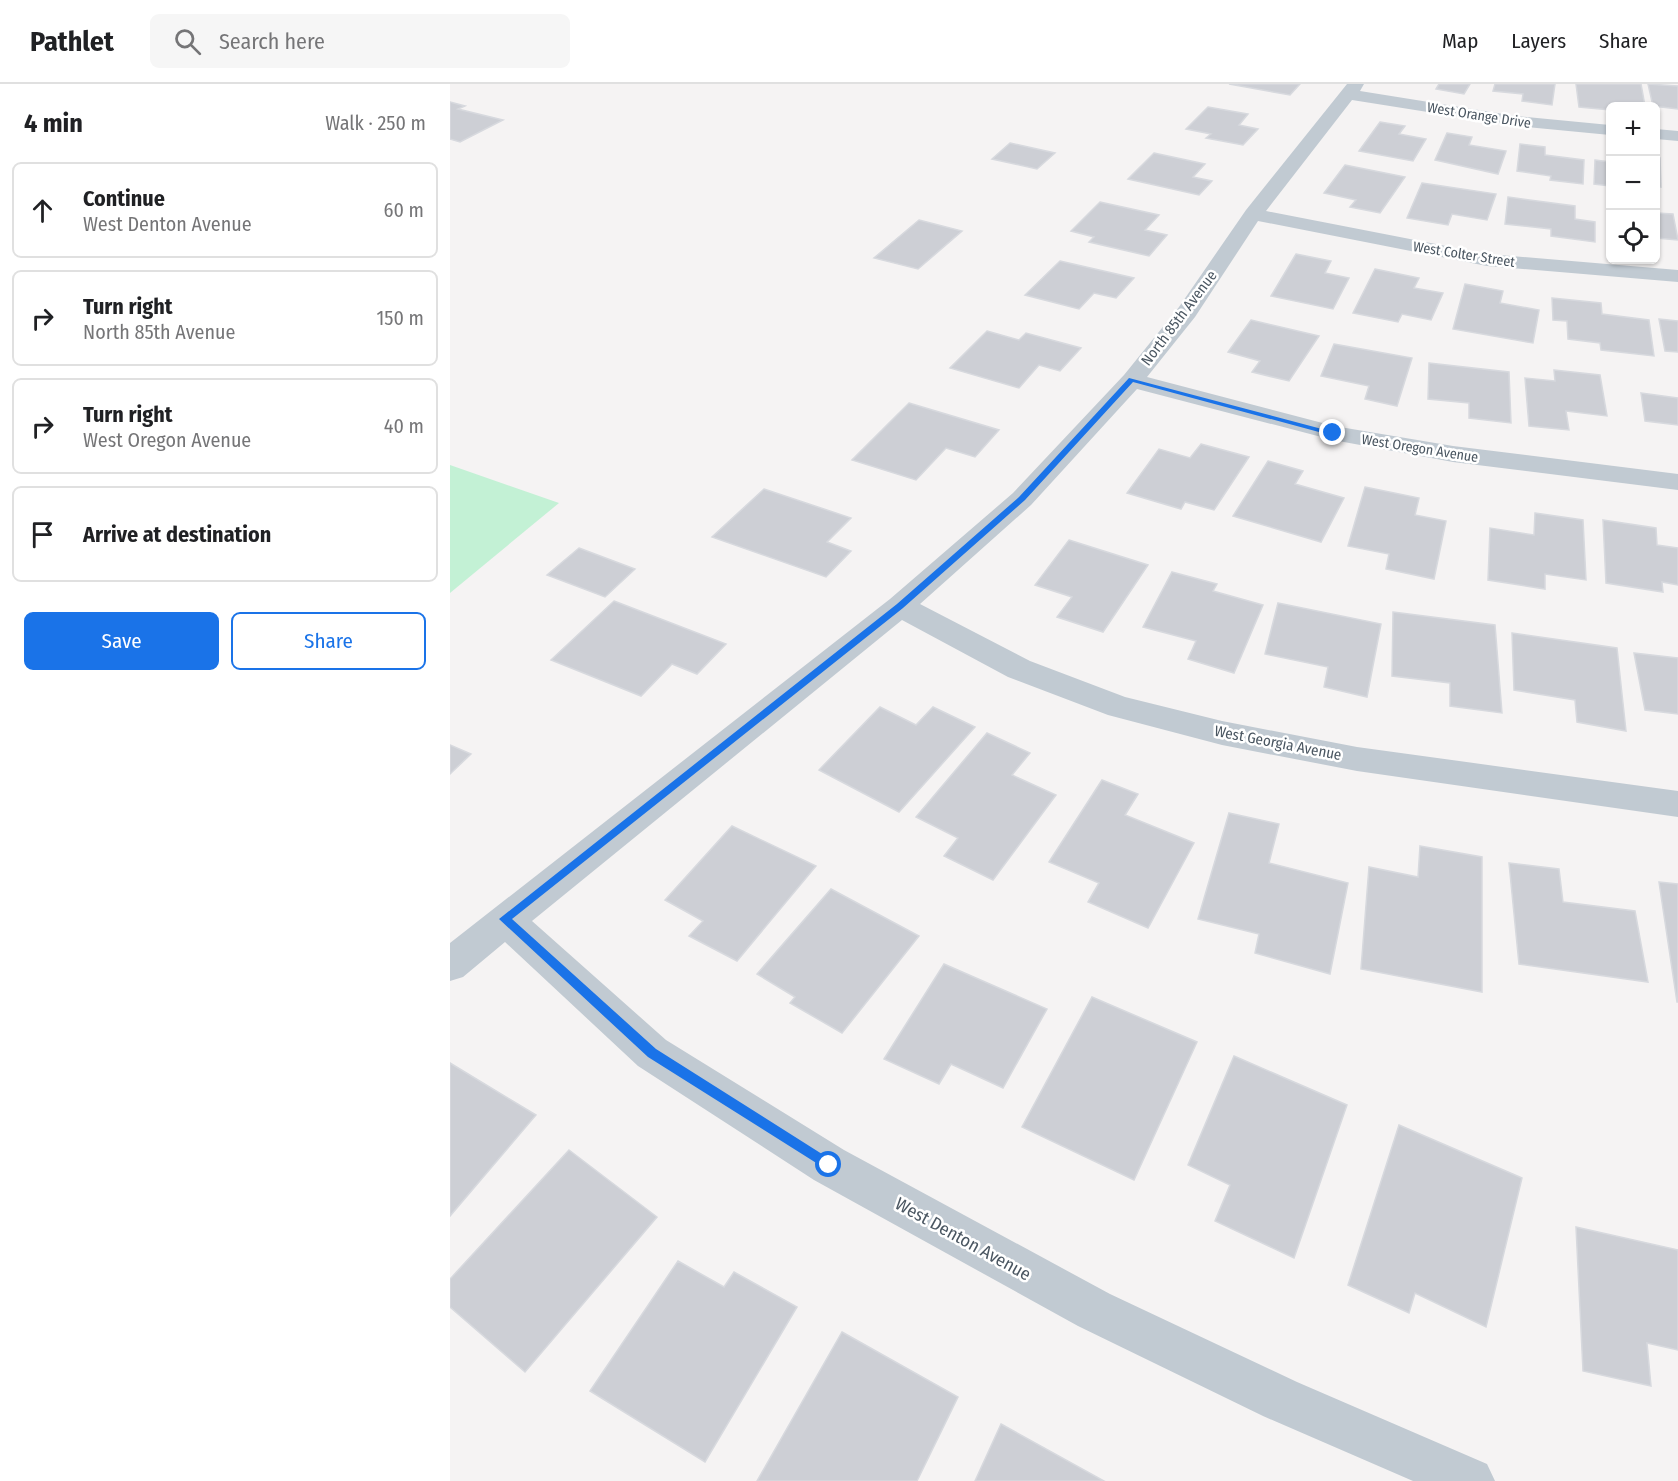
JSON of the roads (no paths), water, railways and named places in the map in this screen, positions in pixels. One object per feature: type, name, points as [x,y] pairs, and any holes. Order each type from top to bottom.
[{"type":"street","name":"West Orange Drive","points":[[1352,89],[1516,122],[1606,130]]},
{"type":"street","name":"North 85th Avenue","points":[[450,965],[900,606],[1022,499],[1132,380],[1187,312],[1252,214],[1352,89]]},
{"type":"street","points":[[1660,134],[1678,136]]},
{"type":"street","name":"West Colter Street","points":[[1252,214],[1487,260],[1678,276]]},
{"type":"street","name":"West Oregon Avenue","points":[[1132,380],[1333,433],[1499,460],[1678,482]]},
{"type":"street","name":"West Georgia Avenue","points":[[900,606],[1019,669],[1119,707],[1222,733],[1357,759],[1678,804]]},
{"type":"street","name":"West Denton Avenue","points":[[505,919],[652,1053],[829,1165],[1094,1310],[1280,1399],[1470,1481]]}]
